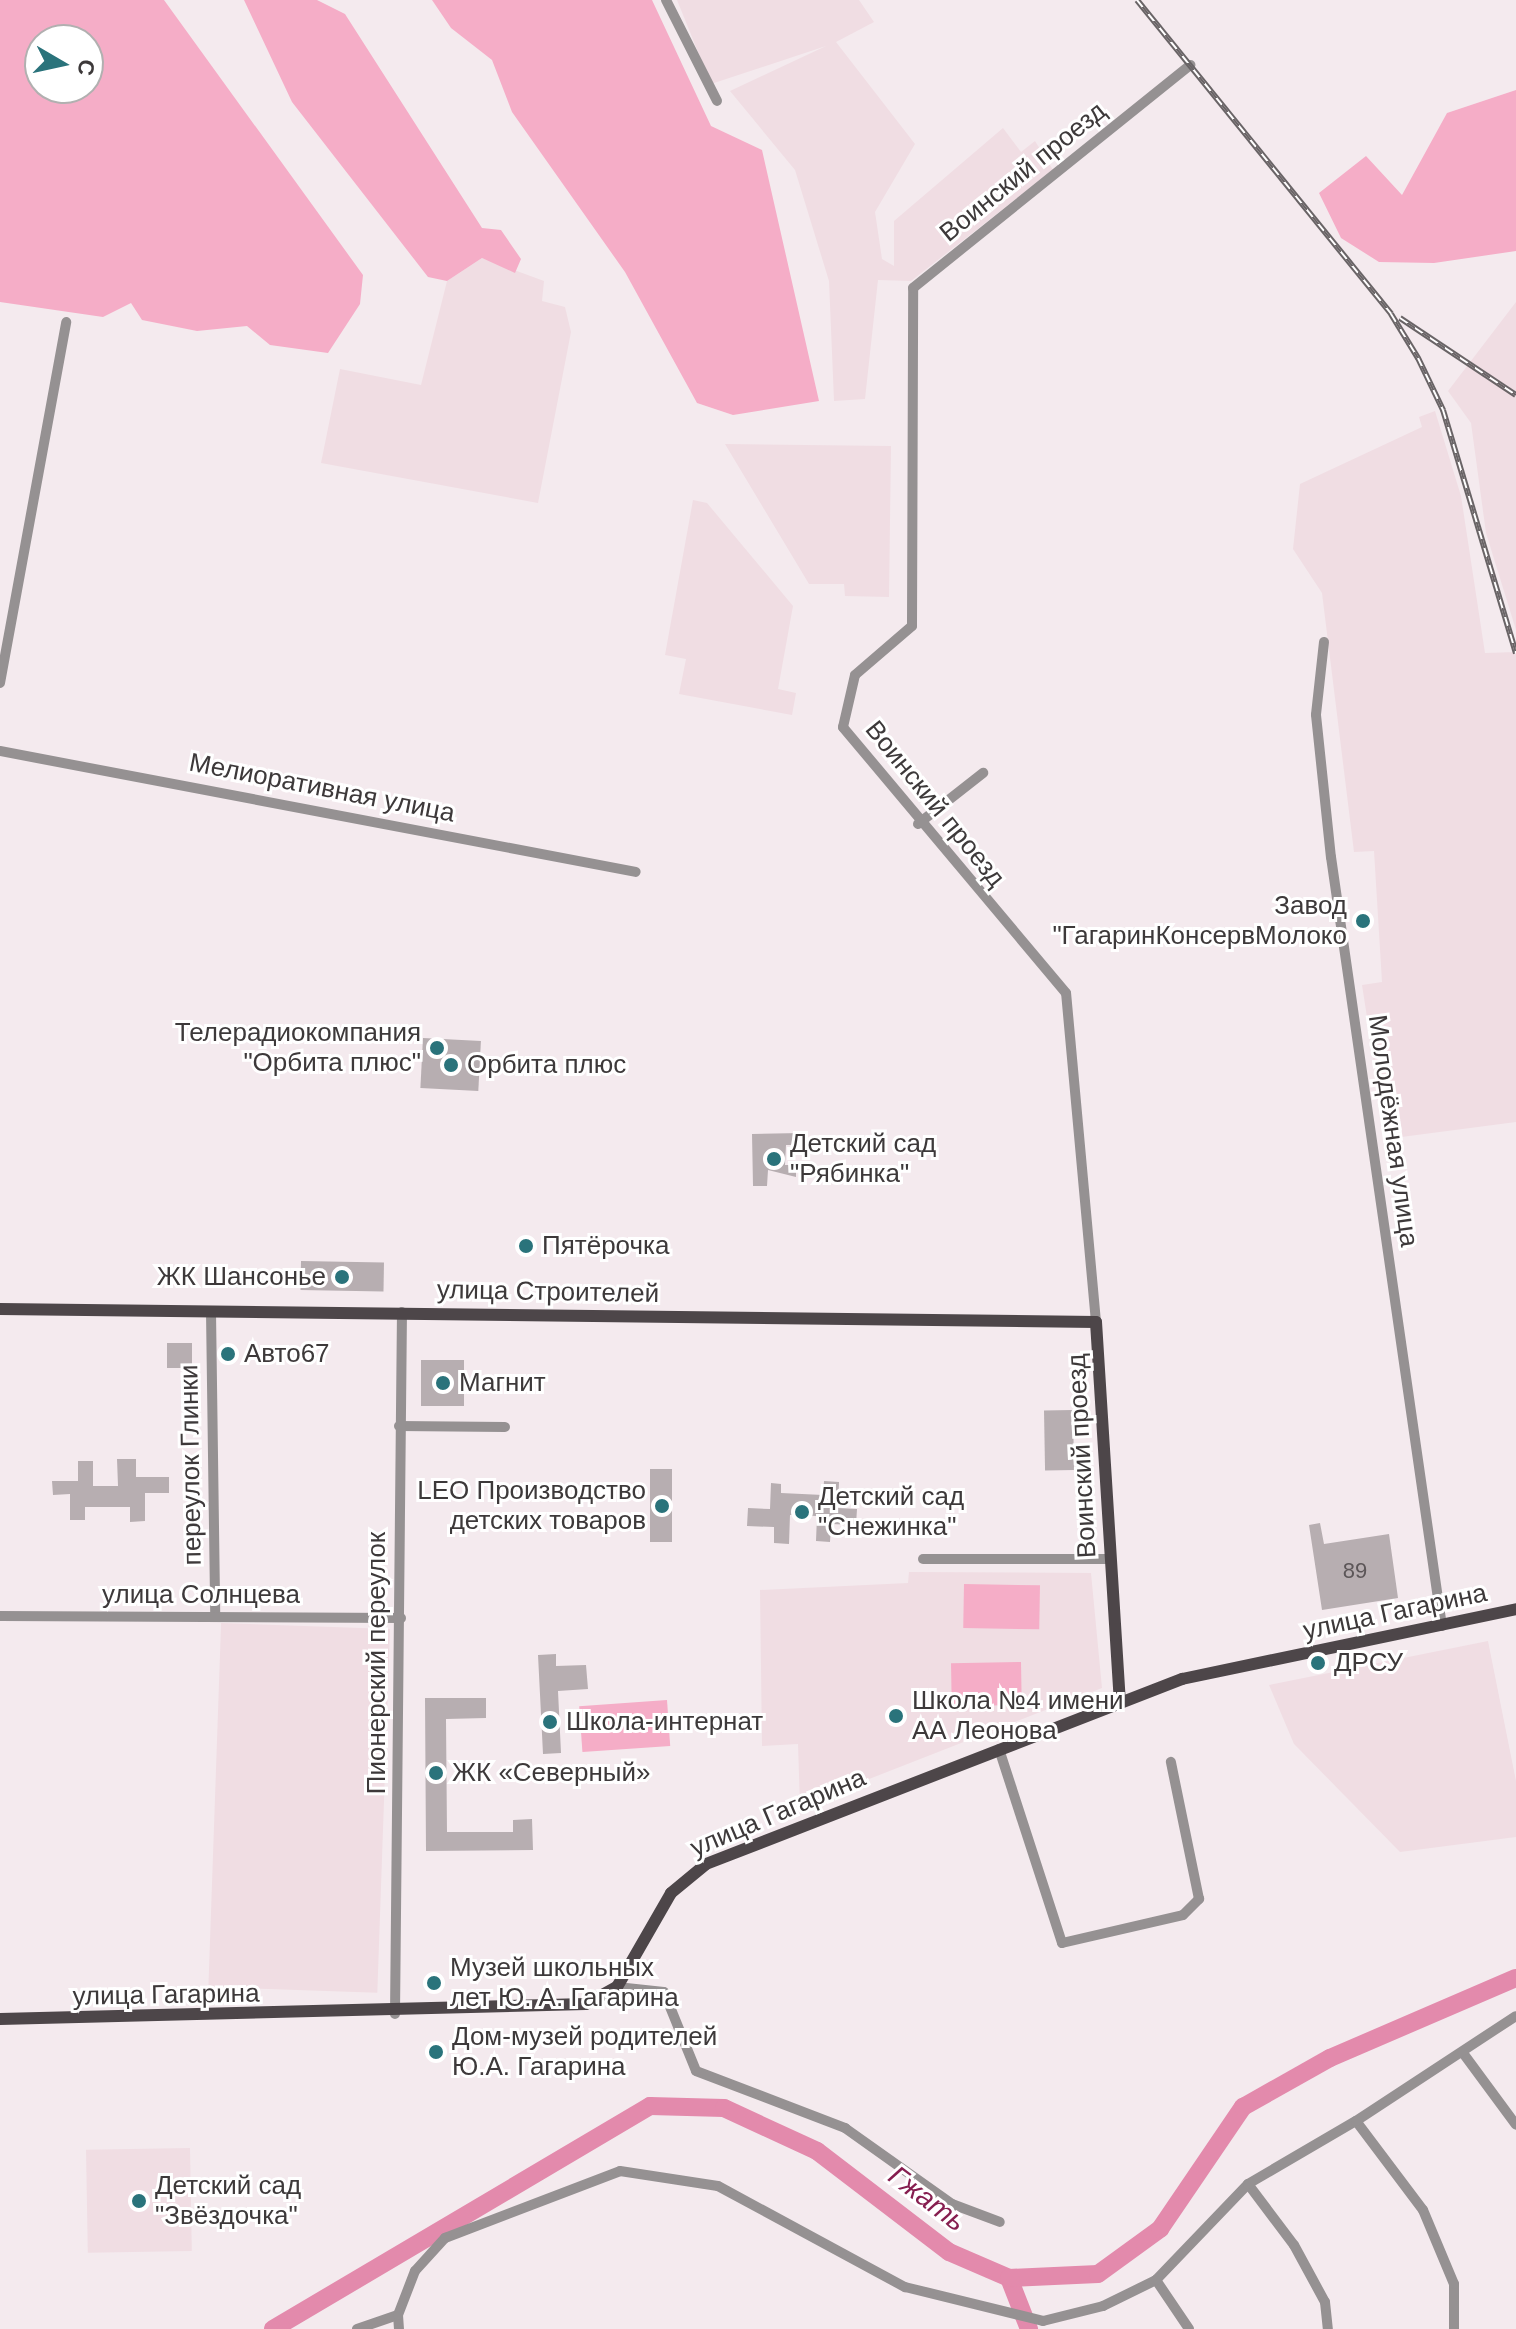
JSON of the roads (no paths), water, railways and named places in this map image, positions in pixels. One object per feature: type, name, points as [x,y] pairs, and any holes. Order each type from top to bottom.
[{"type":"main road","name":"улица Строителей","points":[[0,1309],[1096,1322]]},
{"type":"main road","name":"Воинский проезд","points":[[1096,1322],[1120,1699]]},
{"type":"main road","name":"улица Гагарина","points":[[0,2019],[395,2014],[573,2007],[617,1987],[671,1893],[695,1869],[1120,1699],[1182,1679],[1516,1609]]},
{"type":"street","points":[[666,0],[717,101]]},
{"type":"street","name":"Воинский проезд","points":[[1096,1322],[1066,993],[918,824],[843,727],[855,675],[912,626],[913,288],[1190,65]]},
{"type":"street","points":[[0,683],[66,322]]},
{"type":"street","name":"Молодёжная улица","points":[[1324,642],[1316,715],[1331,857],[1442,1626]]},
{"type":"street","name":"Мелиоративная улица","points":[[0,751],[636,872]]},
{"type":"street","points":[[918,824],[983,773]]},
{"type":"street","name":"переулок Глинки","points":[[211,1312],[215,1617]]},
{"type":"street","name":"Пионерский переулок","points":[[395,2014],[402,1312]]},
{"type":"street","points":[[399,1426],[505,1427]]},
{"type":"street","points":[[923,1559],[1110,1559]]},
{"type":"street","name":"улица Солнцева","points":[[0,1616],[401,1618]]},
{"type":"street","points":[[999,1749],[1062,1943],[1183,1915],[1199,1899],[1171,1762]]},
{"type":"street","points":[[617,1987],[664,1992],[696,2071],[845,2128],[952,2204],[1000,2222]]},
{"type":"street","points":[[399,2329],[398,2315],[415,2271],[445,2238],[620,2171],[718,2186],[905,2287],[1045,2325],[1103,2306],[1156,2280],[1248,2184],[1356,2121],[1516,2016]]},
{"type":"street","points":[[1463,2053],[1516,2125]]},
{"type":"street","points":[[1356,2121],[1423,2210],[1454,2284],[1454,2329]]},
{"type":"street","points":[[1248,2184],[1294,2245],[1325,2302],[1328,2329]]},
{"type":"street","points":[[1156,2280],[1189,2329]]},
{"type":"street","points":[[357,2329],[398,2315]]},
{"type":"waterway","name":"Гжать","points":[[273,2329],[650,2106],[724,2108],[817,2151],[949,2252],[1009,2278],[1098,2274],[1160,2229],[1243,2107],[1330,2058],[1516,1978]]},
{"type":"waterway","points":[[1009,2278],[1029,2329]]},
{"type":"railway","points":[[1137,0],[1391,314],[1418,358],[1443,410],[1516,653]]},
{"type":"railway","points":[[1400,318],[1516,395]]},
{"type":"place","name":"Завод \"ГагаринКонсервМолоко","points":[[1363,921]]},
{"type":"place","name":"Телерадиокомпания \"Орбита плюс\"","points":[[437,1048]]},
{"type":"place","name":"Орбита плюс","points":[[451,1065]]},
{"type":"place","name":"Детский сад \"Рябинка\"","points":[[774,1159]]},
{"type":"place","name":"Пятёрочка","points":[[526,1246]]},
{"type":"place","name":"ЖК Шансонье","points":[[342,1277]]},
{"type":"place","name":"Авто67","points":[[228,1354]]},
{"type":"place","name":"Магнит","points":[[443,1383]]},
{"type":"place","name":"LEO Производство детских товаров","points":[[662,1506]]},
{"type":"place","name":"Детский сад \"Снежинка\"","points":[[802,1512]]},
{"type":"place","name":"ДРСУ","points":[[1318,1663]]},
{"type":"place","name":"Школа №4 имени АА Леонова","points":[[896,1716]]},
{"type":"place","name":"Школа-интернат","points":[[550,1722]]},
{"type":"place","name":"ЖК «Северный»","points":[[436,1773]]},
{"type":"place","name":"Музей школьных лет Ю. А. Гагарина","points":[[434,1983]]},
{"type":"place","name":"Дом-музей родителей Ю.А. Гагарина","points":[[436,2052]]},
{"type":"place","name":"Детский сад \"Звёздочка\"","points":[[139,2201]]}]
